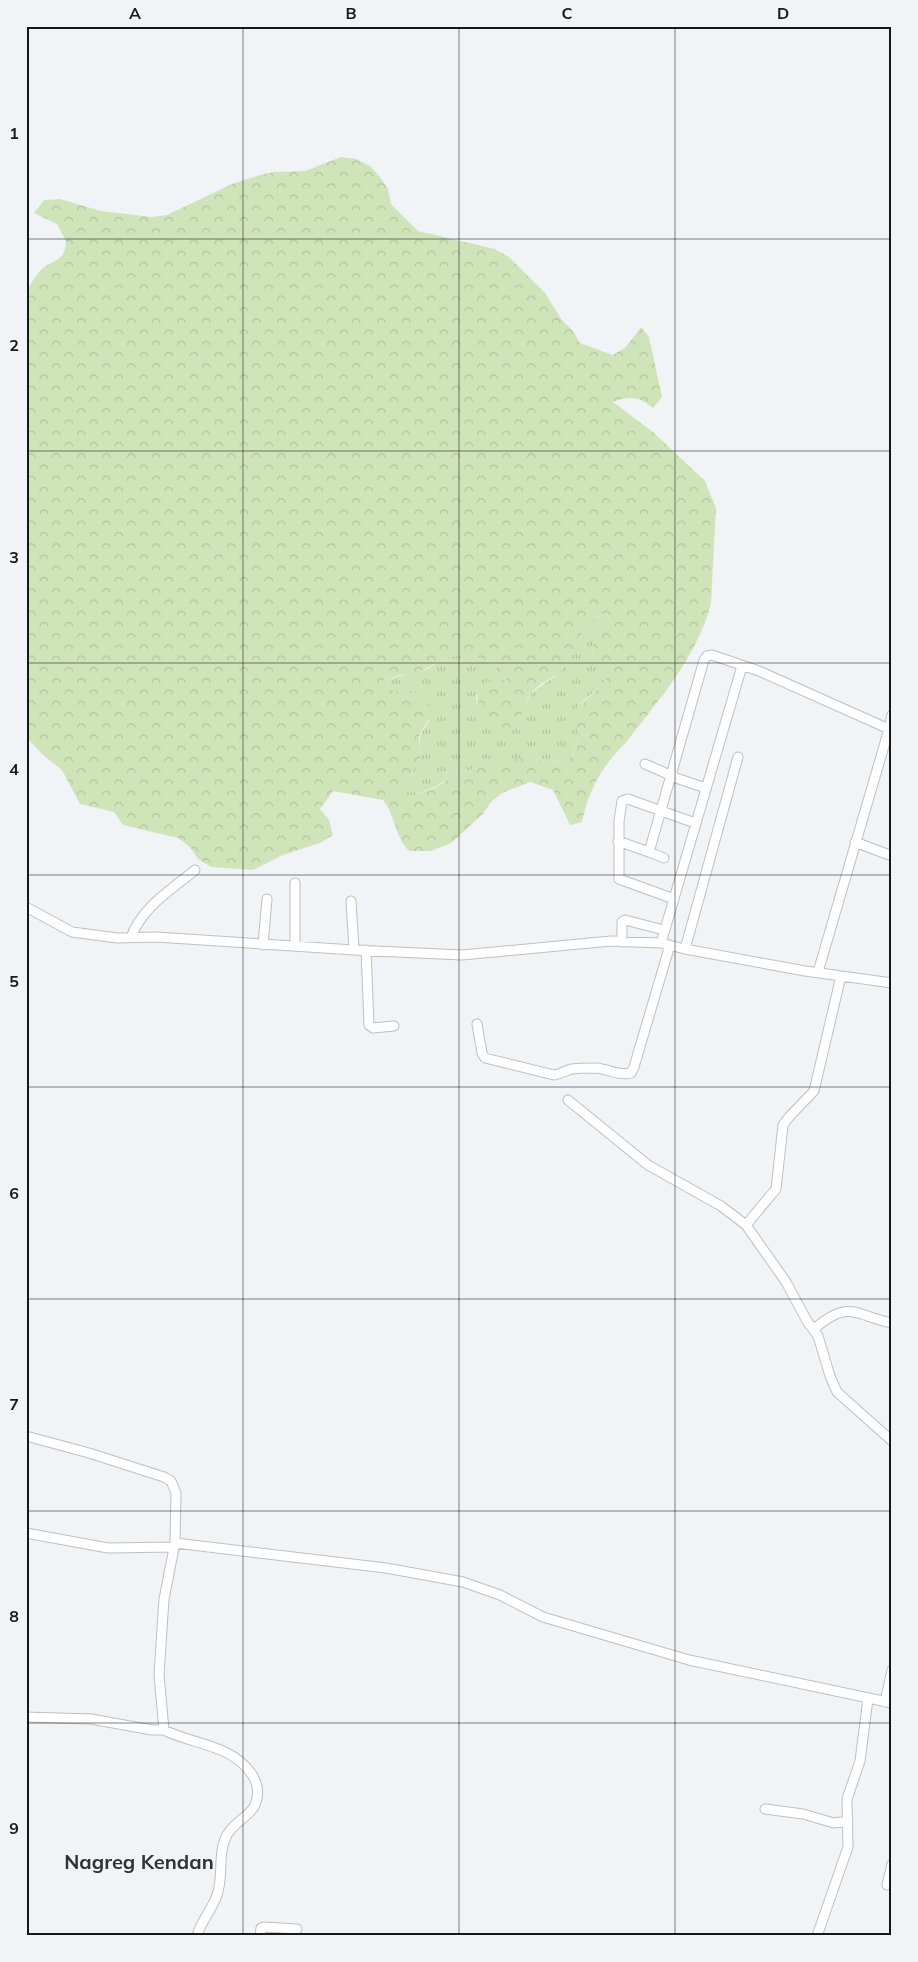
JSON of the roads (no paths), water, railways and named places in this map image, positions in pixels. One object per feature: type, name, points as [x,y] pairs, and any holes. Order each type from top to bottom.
[{"type":"street","points":[[649,852],[704,660],[707,656],[712,655],[759,671],[890,730]]},
{"type":"street","points":[[477,1024],[482,1053],[485,1058],[554,1075],[578,1069],[603,1069],[623,1075],[631,1073],[666,944],[664,930],[742,666]]},
{"type":"street","points":[[818,972],[855,842],[890,730],[892,715]]},
{"type":"street","points":[[685,950],[738,757]]},
{"type":"street","points":[[645,764],[706,788]]},
{"type":"street","points":[[674,899],[619,878],[618,841],[622,801],[628,799],[695,823]]},
{"type":"street","points":[[618,841],[664,858]]},
{"type":"street","points":[[855,842],[892,856]]},
{"type":"street","points":[[131,937],[141,916],[195,870]]},
{"type":"street","points":[[295,882],[295,946]]},
{"type":"street","points":[[263,945],[267,899]]},
{"type":"street","points":[[351,900],[354,950]]},
{"type":"street","points":[[26,907],[72,932],[117,938],[156,937],[263,945],[462,955],[622,942],[666,944],[685,950],[892,983]]},
{"type":"street","points":[[622,942],[622,922],[625,920],[664,930]]},
{"type":"street","points":[[366,950],[368,1025],[373,1028],[394,1026]]},
{"type":"street","points":[[746,1226],[776,1189],[783,1125],[788,1117],[814,1091],[842,976]]},
{"type":"street","points":[[568,1100],[648,1164],[721,1206],[746,1226],[786,1282],[807,1321],[814,1329],[822,1344],[830,1376],[837,1392],[892,1441]]},
{"type":"street","points":[[814,1329],[832,1316],[848,1310],[892,1323]]},
{"type":"street","points":[[26,1436],[89,1453],[171,1480],[176,1493],[174,1545],[164,1599],[159,1675],[164,1730]]},
{"type":"street","points":[[26,1533],[108,1548],[174,1545],[386,1568],[463,1582],[500,1595],[544,1617],[689,1660],[888,1702],[892,1670]]},
{"type":"street","points":[[817,1936],[848,1850],[847,1799],[860,1761],[868,1698]]},
{"type":"street","points":[[26,1717],[91,1719],[152,1730],[164,1730],[173,1735],[226,1751],[240,1760],[252,1774],[258,1786],[256,1803],[253,1809],[231,1828],[225,1838],[217,1895],[196,1936]]},
{"type":"street","points":[[765,1809],[803,1814],[834,1823],[848,1821]]},
{"type":"street","points":[[888,1885],[892,1864]]},
{"type":"street","points":[[260,1936],[260,1930],[263,1927],[298,1929]]},
{"type":"district","name":"Nagreg Kendan","points":[[139,1862]]}]
